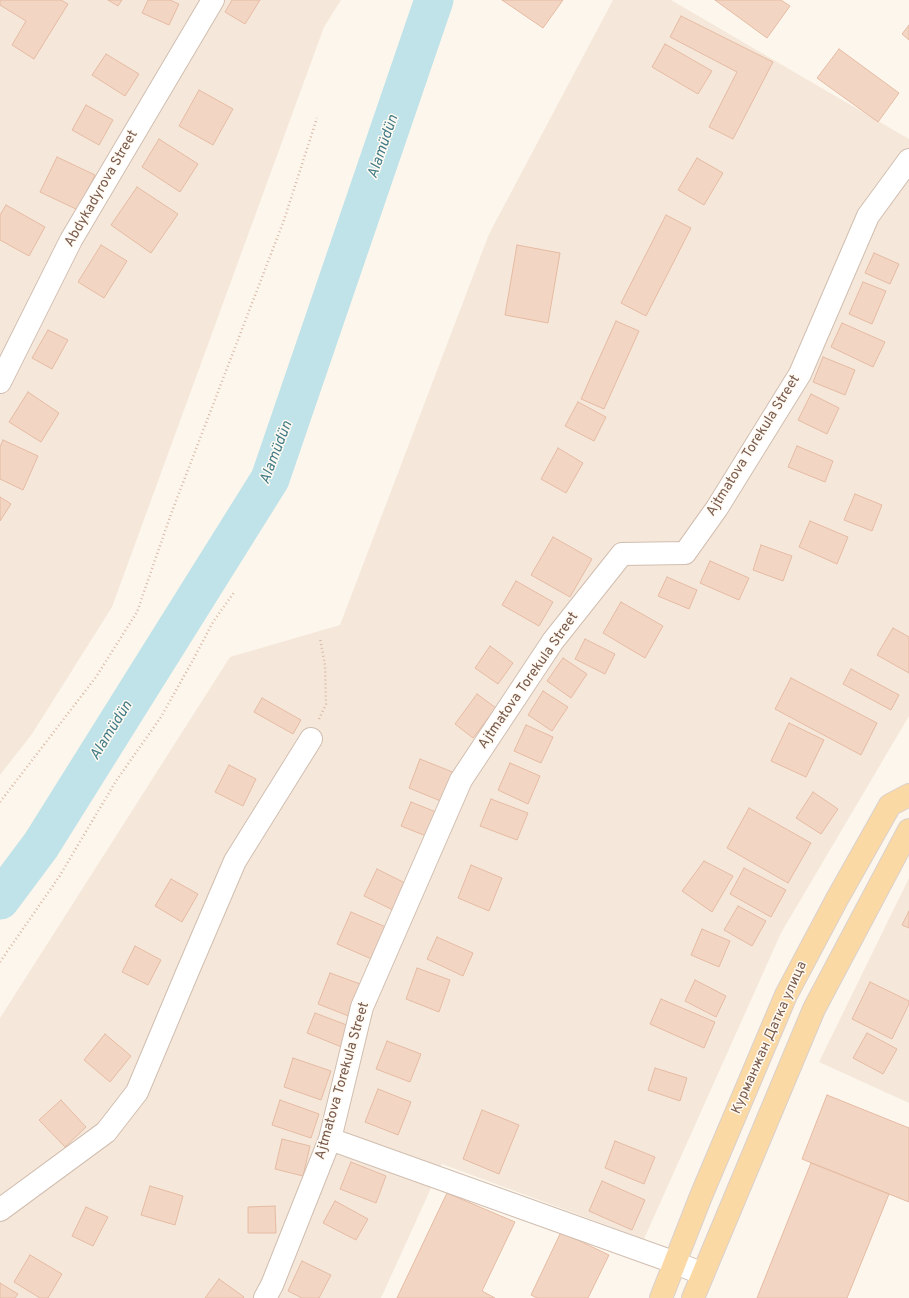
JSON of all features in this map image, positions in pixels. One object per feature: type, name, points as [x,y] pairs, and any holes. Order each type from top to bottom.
[{"type":"main road","name":"Курманжан Датка улица","points":[[661,1298],[701,1196],[786,995],[837,899],[890,805],[909,796]]},
{"type":"main road","name":"Курманжан Датка улица","points":[[693,1298],[814,1009],[909,830]]},
{"type":"street","name":"Abdykadyrova Street","points":[[0,382],[71,240],[213,0]]},
{"type":"street","name":"Ajtmatova Torekula Street","points":[[265,1298],[272,1285],[330,1139],[362,1007],[461,780],[553,641],[622,554],[685,553],[717,508],[800,374],[868,216],[909,160]]},
{"type":"street","points":[[0,1210],[106,1132],[137,1092],[235,861],[311,739]]},
{"type":"street","points":[[330,1139],[676,1262],[703,1274]]},
{"type":"path","points":[[0,802],[96,677],[137,612],[171,514],[284,220],[317,118]]},
{"type":"path","points":[[0,962],[59,877],[116,781],[161,717],[213,622],[235,591]]},
{"type":"path","points":[[311,739],[326,704],[325,665],[320,638]]},
{"type":"shaded area","points":[[0,0],[341,0],[324,27],[112,607],[32,734],[0,775]]},
{"type":"shaded area","points":[[613,0],[671,0],[909,139],[909,716],[781,933],[644,1239],[442,1164],[381,1298],[0,1298],[0,1018],[230,657],[340,625],[489,234]]},
{"type":"shaded area","points":[[909,878],[909,1103],[819,1062]]},
{"type":"building","points":[[0,0],[61,0],[68,4],[34,59],[12,45],[26,21],[0,5]]},
{"type":"building","points":[[108,0],[122,0],[118,6]]},
{"type":"building","points":[[148,0],[170,0],[179,4],[169,25],[142,13]]},
{"type":"building","points":[[232,0],[260,0],[245,24],[225,12]]},
{"type":"building","points":[[502,0],[563,0],[543,28]]},
{"type":"building","points":[[715,0],[781,0],[790,6],[767,38]]},
{"type":"building","points":[[681,16],[773,62],[733,139],[709,127],[737,72],[670,37]]},
{"type":"building","points":[[909,25],[909,40],[902,34]]},
{"type":"building","points":[[665,44],[712,71],[698,94],[652,67]]},
{"type":"building","points":[[839,49],[899,93],[878,122],[817,78]]},
{"type":"building","points":[[106,54],[139,74],[125,96],[92,75]]},
{"type":"building","points":[[199,90],[233,109],[213,145],[179,126]]},
{"type":"building","points":[[86,105],[113,120],[99,145],[72,130]]},
{"type":"building","points":[[159,139],[198,164],[180,192],[142,167]]},
{"type":"building","points":[[57,157],[95,175],[78,210],[40,192]]},
{"type":"building","points":[[697,158],[723,173],[704,205],[678,190]]},
{"type":"building","points":[[137,187],[178,214],[151,253],[111,225]]},
{"type":"building","points":[[6,205],[45,227],[29,256],[0,240],[0,215]]},
{"type":"building","points":[[666,215],[691,228],[646,316],[621,303]]},
{"type":"building","points":[[101,245],[127,261],[104,298],[78,282]]},
{"type":"building","points":[[517,245],[560,253],[548,323],[505,315]]},
{"type":"building","points":[[874,253],[899,264],[890,284],[865,273]]},
{"type":"building","points":[[863,282],[886,291],[872,324],[849,314]]},
{"type":"building","points":[[616,321],[639,331],[604,409],[581,399]]},
{"type":"building","points":[[842,323],[885,342],[873,367],[831,347]]},
{"type":"building","points":[[48,330],[68,340],[52,369],[32,358]]},
{"type":"building","points":[[823,357],[855,370],[845,395],[813,382]]},
{"type":"building","points":[[28,392],[59,413],[41,442],[9,422]]},
{"type":"building","points":[[811,394],[839,408],[827,434],[798,420]]},
{"type":"building","points":[[578,402],[606,417],[594,441],[565,426]]},
{"type":"building","points":[[3,440],[38,456],[23,490],[0,479],[0,447]]},
{"type":"building","points":[[797,446],[833,461],[825,482],[788,467]]},
{"type":"building","points":[[558,448],[583,463],[566,493],[541,479]]},
{"type":"building","points":[[855,494],[882,505],[872,531],[844,520]]},
{"type":"building","points":[[0,497],[11,504],[0,521]]},
{"type":"building","points":[[810,521],[848,537],[837,564],[799,547]]},
{"type":"building","points":[[553,537],[592,559],[570,597],[531,575]]},
{"type":"building","points":[[761,545],[792,556],[783,581],[753,570]]},
{"type":"building","points":[[710,561],[749,578],[739,600],[700,583]]},
{"type":"building","points":[[667,577],[697,590],[689,609],[658,596]]},
{"type":"building","points":[[516,581],[553,602],[539,626],[502,605]]},
{"type":"building","points":[[621,602],[663,626],[645,658],[603,633]]},
{"type":"building","points":[[893,628],[909,637],[909,673],[877,655]]},
{"type":"building","points":[[585,639],[615,654],[605,674],[575,659]]},
{"type":"building","points":[[490,646],[513,663],[498,684],[475,668]]},
{"type":"building","points":[[563,658],[587,674],[571,698],[547,681]]},
{"type":"building","points":[[851,669],[899,695],[891,710],[843,684]]},
{"type":"building","points":[[791,678],[877,723],[861,755],[775,709]]},
{"type":"building","points":[[543,691],[568,707],[552,731],[528,715]]},
{"type":"building","points":[[477,694],[496,708],[473,738],[455,724]]},
{"type":"building","points":[[262,698],[301,720],[293,734],[254,712]]},
{"type":"building","points":[[789,723],[824,740],[806,777],[771,761]]},
{"type":"building","points":[[526,725],[553,737],[541,763],[514,751]]},
{"type":"building","points":[[420,759],[455,773],[443,802],[409,788]]},
{"type":"building","points":[[510,763],[540,776],[528,804],[498,790]]},
{"type":"building","points":[[229,765],[256,779],[243,806],[215,792]]},
{"type":"building","points":[[813,792],[838,809],[821,834],[796,818]]},
{"type":"building","points":[[491,799],[528,813],[517,840],[480,826]]},
{"type":"building","points":[[411,802],[436,812],[426,836],[401,826]]},
{"type":"building","points":[[749,808],[811,843],[788,883],[727,848]]},
{"type":"building","points":[[704,861],[733,876],[712,912],[682,891]]},
{"type":"building","points":[[471,865],[502,878],[489,911],[458,898]]},
{"type":"building","points":[[744,868],[786,890],[771,917],[730,894]]},
{"type":"building","points":[[377,869],[405,883],[393,910],[364,896]]},
{"type":"building","points":[[171,879],[198,894],[182,922],[155,906]]},
{"type":"building","points":[[738,906],[766,921],[752,946],[724,930]]},
{"type":"building","points":[[909,911],[909,928],[902,925]]},
{"type":"building","points":[[351,912],[388,928],[374,960],[337,944]]},
{"type":"building","points":[[702,929],[730,941],[719,967],[691,955]]},
{"type":"building","points":[[437,937],[473,953],[463,976],[427,959]]},
{"type":"building","points":[[135,946],[161,960],[148,985],[122,972]]},
{"type":"building","points":[[417,968],[450,980],[439,1012],[406,999]]},
{"type":"building","points":[[330,973],[363,985],[351,1017],[318,1004]]},
{"type":"building","points":[[695,980],[726,996],[716,1017],[685,1001]]},
{"type":"building","points":[[870,982],[909,1001],[909,1004],[892,1039],[852,1019]]},
{"type":"building","points":[[661,999],[715,1022],[704,1048],[650,1024]]},
{"type":"building","points":[[315,1013],[352,1027],[344,1048],[307,1033]]},
{"type":"building","points":[[867,1033],[897,1049],[883,1074],[853,1058]]},
{"type":"building","points":[[105,1034],[131,1056],[110,1082],[84,1060]]},
{"type":"building","points":[[387,1041],[421,1054],[410,1082],[376,1069]]},
{"type":"building","points":[[293,1058],[331,1071],[321,1100],[284,1087]]},
{"type":"building","points":[[655,1068],[687,1078],[680,1101],[648,1090]]},
{"type":"building","points":[[378,1089],[411,1102],[398,1135],[365,1122]]},
{"type":"building","points":[[827,1095],[909,1128],[909,1202],[802,1159]]},
{"type":"building","points":[[61,1100],[86,1127],[65,1147],[39,1120]]},
{"type":"building","points":[[280,1100],[319,1114],[311,1138],[272,1125]]},
{"type":"building","points":[[482,1110],[519,1125],[499,1174],[463,1159]]},
{"type":"building","points":[[282,1139],[310,1146],[303,1176],[275,1169]]},
{"type":"building","points":[[615,1141],[655,1157],[644,1184],[605,1168]]},
{"type":"building","points":[[351,1162],[386,1176],[376,1203],[340,1189]]},
{"type":"building","points":[[811,1163],[889,1194],[847,1298],[757,1298]]},
{"type":"building","points":[[602,1181],[645,1200],[632,1230],[589,1211]]},
{"type":"building","points":[[150,1186],[183,1196],[175,1225],[141,1215]]},
{"type":"building","points":[[447,1193],[515,1222],[482,1291],[495,1298],[397,1298]]},
{"type":"building","points":[[335,1201],[368,1219],[356,1240],[323,1223]]},
{"type":"building","points":[[275,1206],[276,1233],[248,1233],[248,1207]]},
{"type":"building","points":[[86,1207],[108,1217],[93,1246],[72,1236]]},
{"type":"building","points":[[561,1232],[609,1255],[588,1298],[537,1298],[531,1295]]},
{"type":"building","points":[[30,1255],[62,1274],[48,1298],[40,1298],[14,1282]]},
{"type":"building","points":[[302,1261],[331,1275],[319,1298],[302,1298],[288,1291]]},
{"type":"building","points":[[219,1279],[244,1297],[205,1298]]},
{"type":"building","points":[[0,1283],[18,1294],[15,1298],[0,1298]]},
{"type":"waterway","name":"Alamüdün","points":[[0,900],[41,845],[270,479],[434,0]]}]
